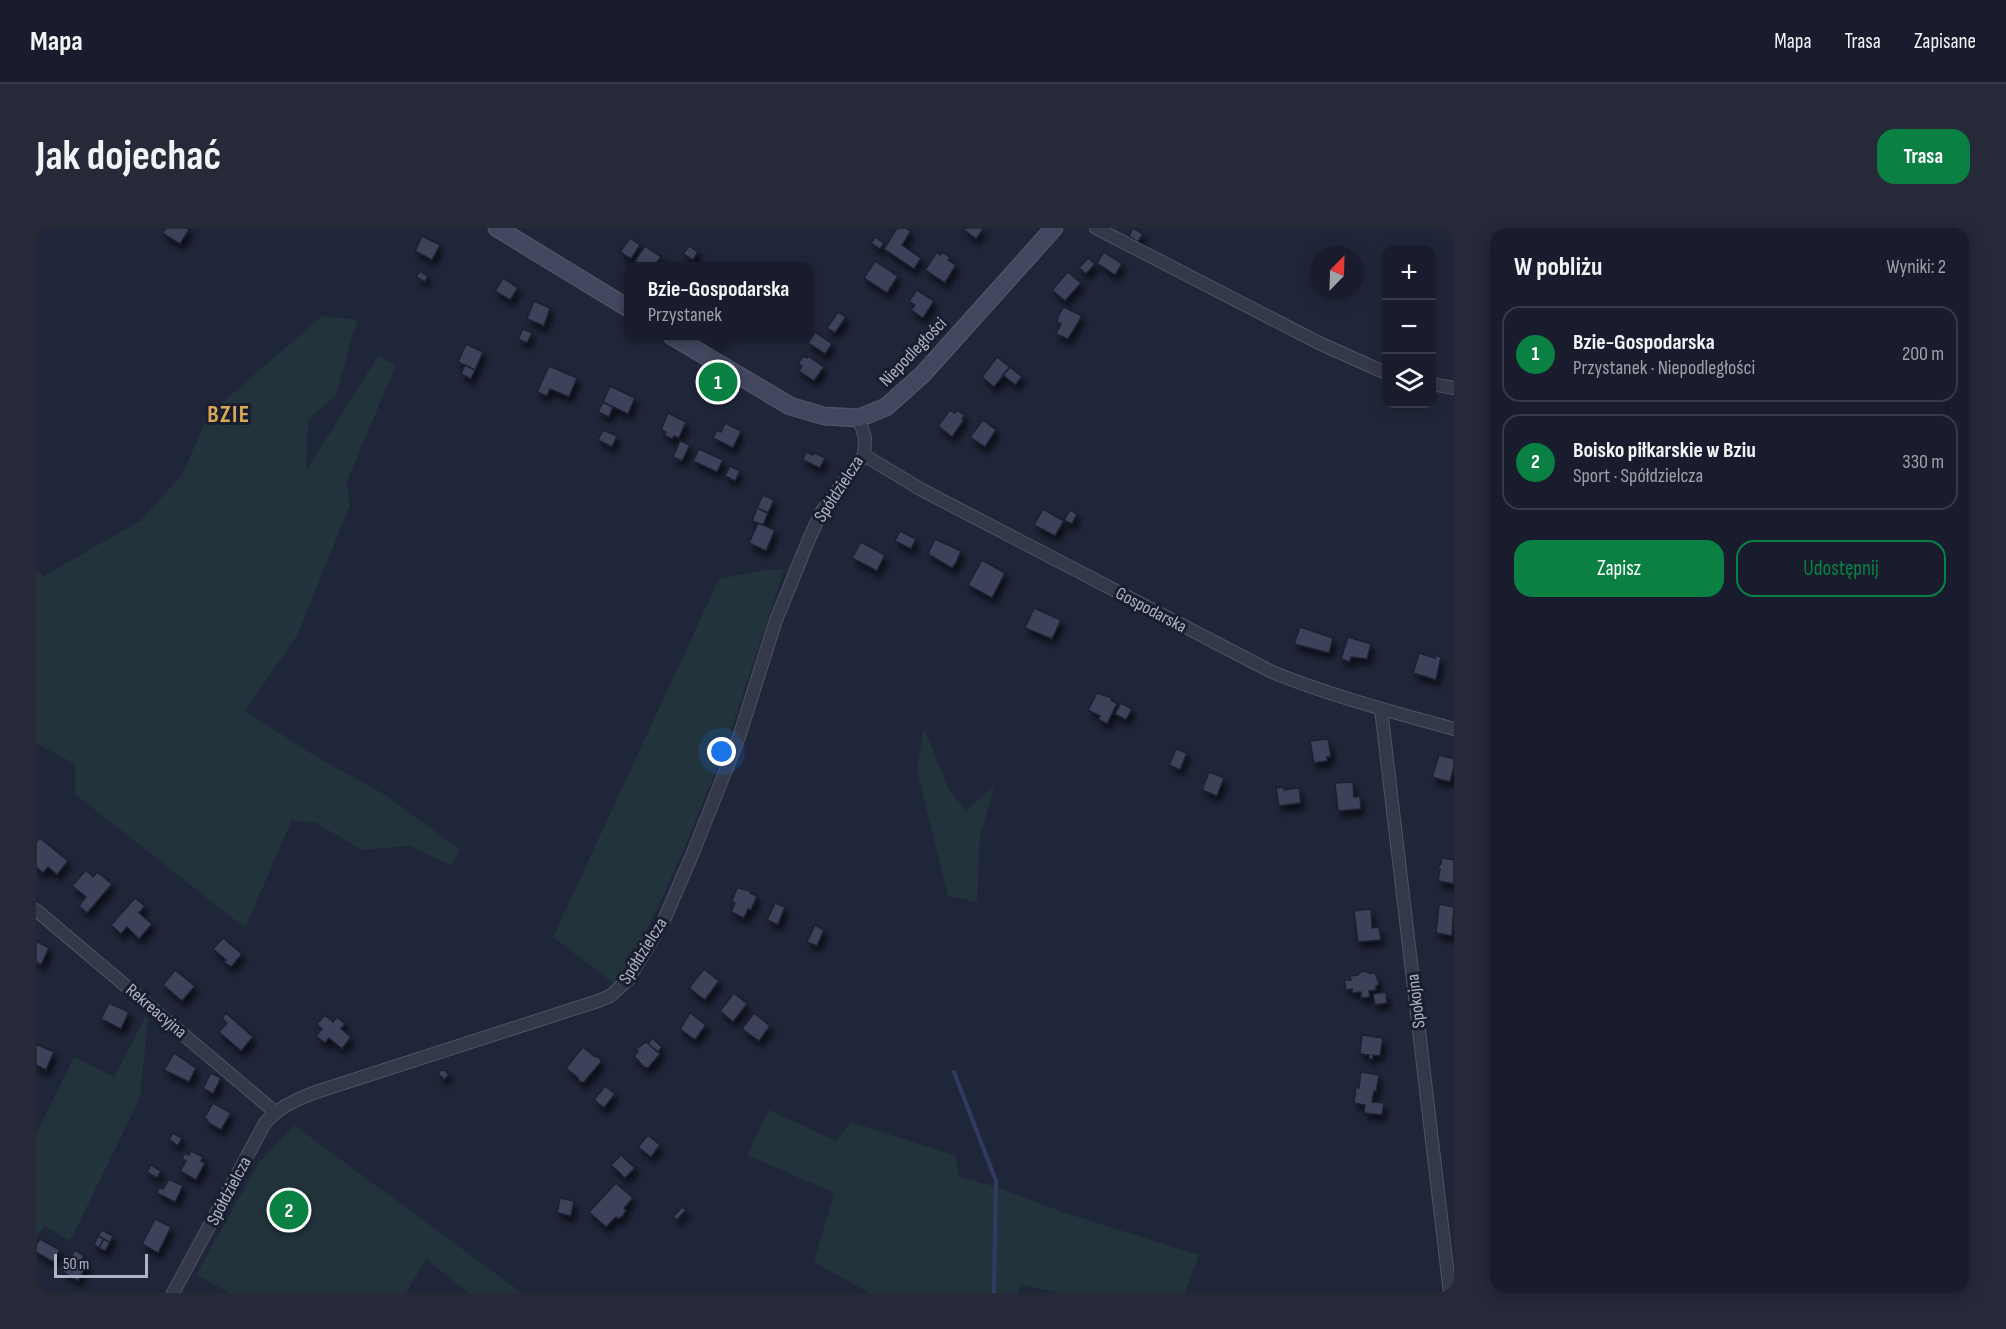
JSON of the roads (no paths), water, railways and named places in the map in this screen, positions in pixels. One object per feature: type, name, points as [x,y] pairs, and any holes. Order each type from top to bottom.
[{"type":"street","points":[[497,228],[624,306]]},
{"type":"street","name":"Niepodległości","points":[[679,340],[790,406],[824,416],[859,418],[886,407],[923,374],[1054,228]]},
{"type":"street","points":[[1096,228],[1319,343],[1382,371]]},
{"type":"street","points":[[1436,385],[1454,388]]},
{"type":"street","name":"Spółdzielcza","points":[[173,1293],[265,1123],[286,1104],[313,1093],[598,1001],[610,996],[628,980],[664,920],[692,855],[739,737],[776,620],[808,539],[822,511],[864,455],[865,438],[859,418]]},
{"type":"street","name":"Gospodarska","points":[[864,455],[922,490],[1272,672],[1292,681],[1381,709],[1454,729]]},
{"type":"street","name":"Spokojna","points":[[1381,709],[1450,1293]]},
{"type":"street","name":"Rekreacyjna","points":[[36,910],[275,1112]]},
{"type":"waterway","points":[[954,1072],[996,1181],[994,1293]]},
{"type":"place","name":"Bzie-Gospodarska","points":[[718,382]]},
{"type":"place","name":"Boisko piłkarskie w Bziu","points":[[289,1210]]},
{"type":"district","name":"BZIE","points":[[229,414]]}]
